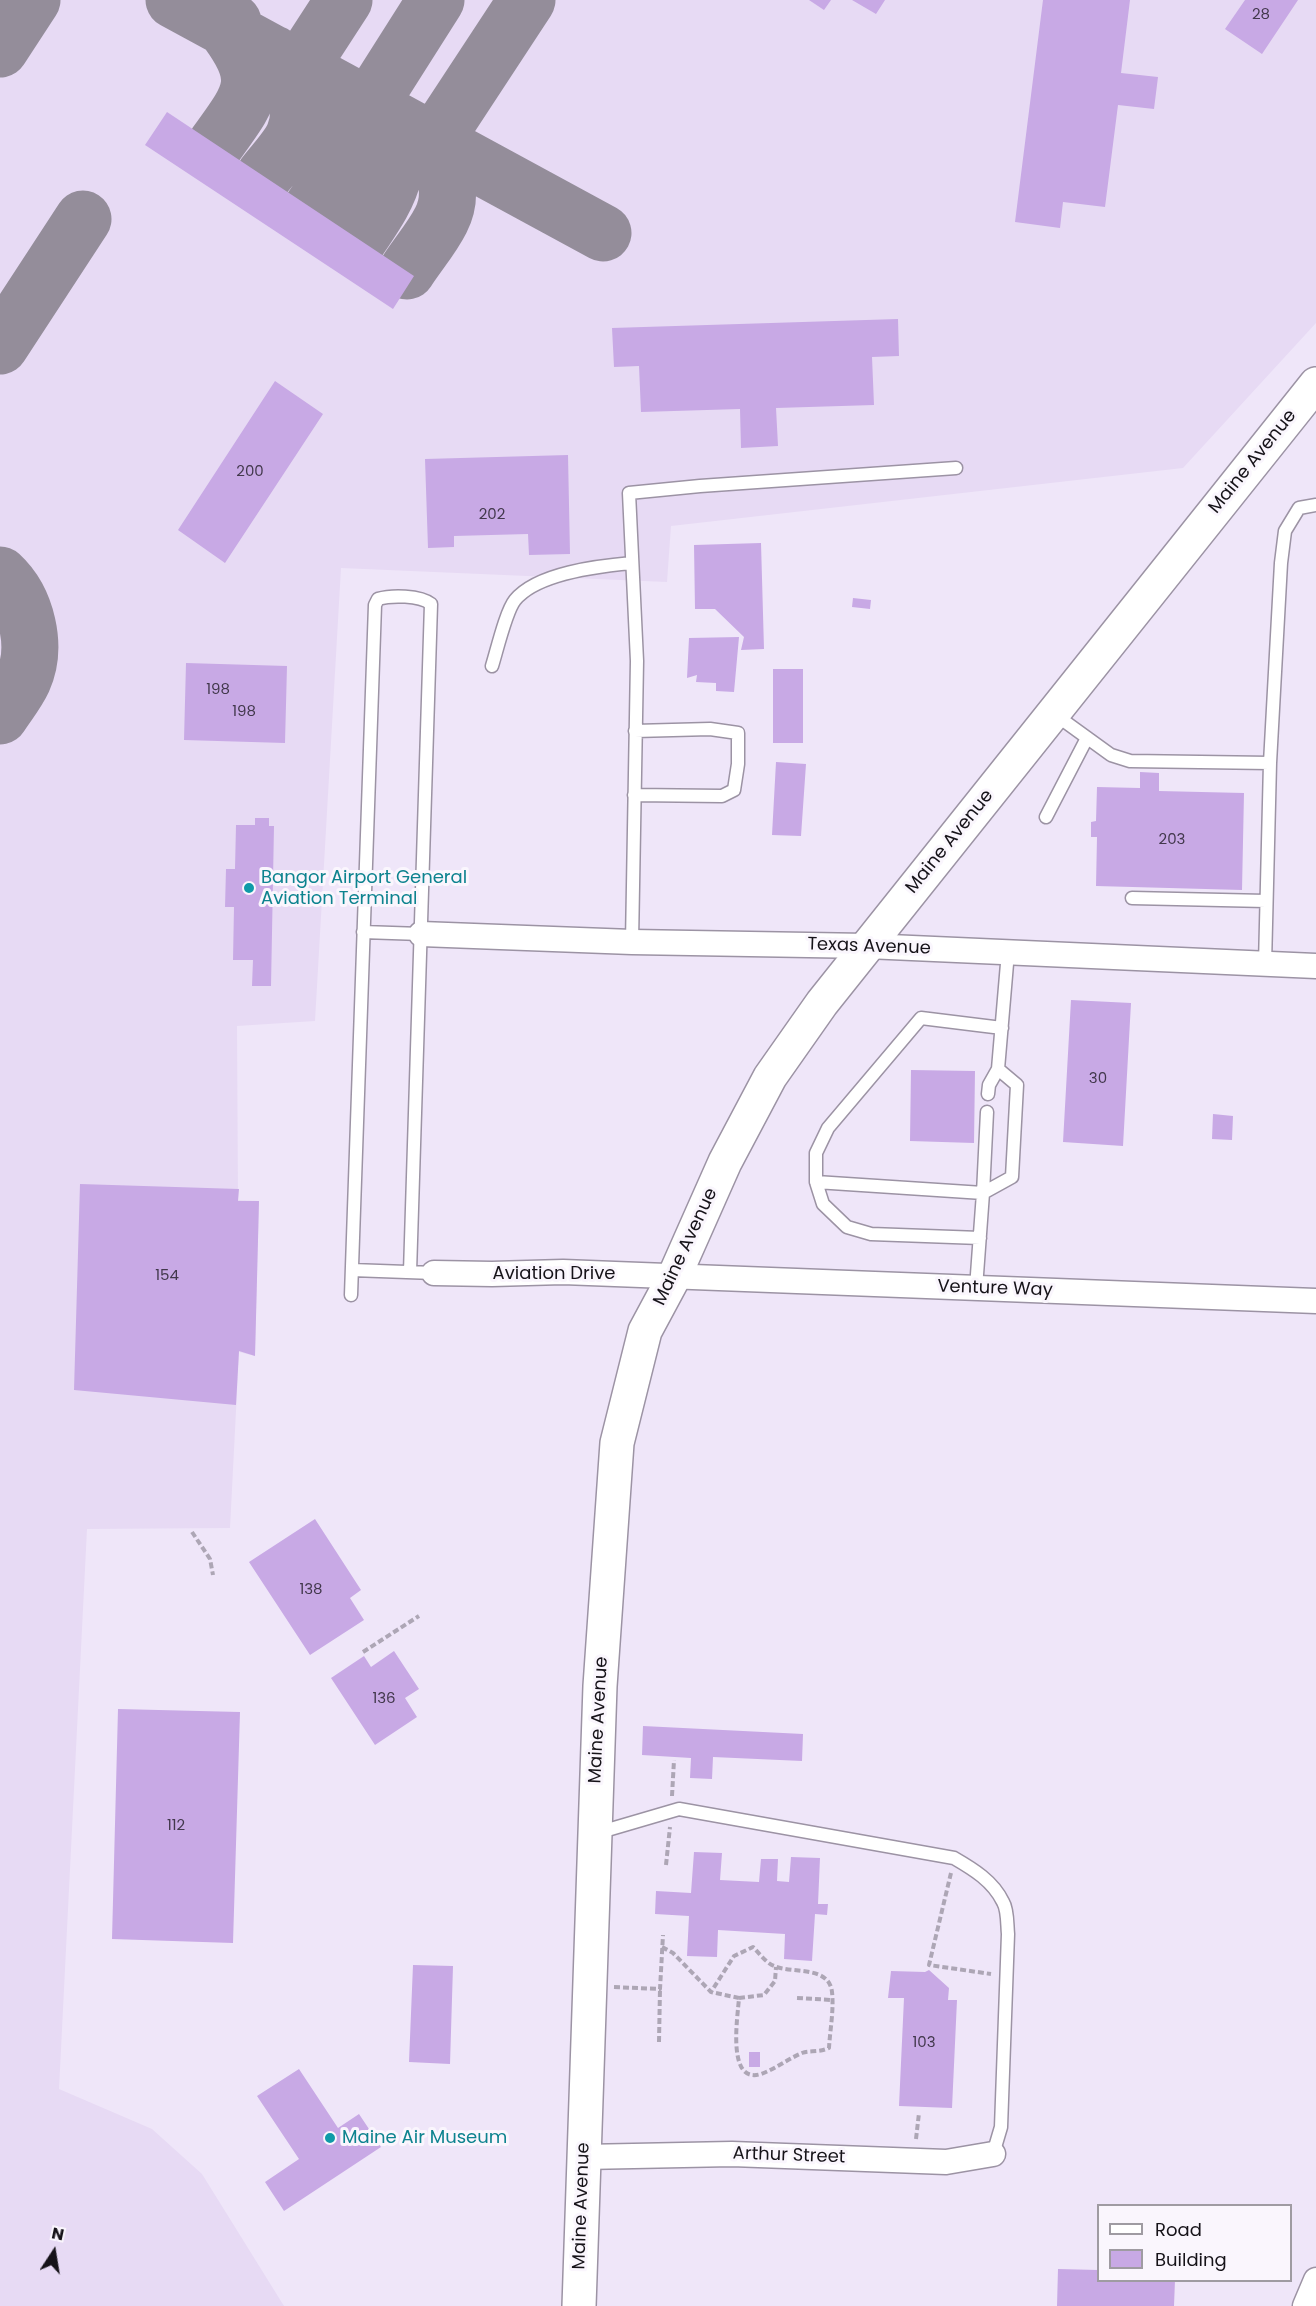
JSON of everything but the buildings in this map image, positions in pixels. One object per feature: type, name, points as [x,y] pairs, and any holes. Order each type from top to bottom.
[{"type":"main road","name":"Maine Avenue","points":[[579,2306],[600,1686],[618,1443],[645,1331],[674,1277],[725,1162],[770,1077],[822,1003],[1316,384]]},
{"type":"street","name":"Texas Avenue","points":[[421,934],[632,942],[867,946],[1316,966]]},
{"type":"street","name":"Aviation Drive","points":[[422,1273],[563,1272],[674,1277]]},
{"type":"street","name":"Venture Way","points":[[674,1277],[1316,1301]]},
{"type":"street","name":"Arthur Street","points":[[584,2157],[732,2154],[946,2162],[993,2154]]},
{"type":"street","points":[[1305,2306],[1316,2280]]},
{"type":"lane","points":[[632,942],[637,661],[629,493],[956,468]]},
{"type":"lane","points":[[1265,964],[1270,763],[1281,563],[1285,531],[1299,508],[1316,505]]},
{"type":"lane","points":[[492,666],[514,602],[531,585],[589,567],[632,563]]},
{"type":"lane","points":[[351,1294],[375,605],[378,599],[386,596],[425,600],[431,604],[421,934],[422,1273],[352,1270]]},
{"type":"lane","points":[[1053,713],[1111,755],[1130,761],[1270,763]]},
{"type":"lane","points":[[634,795],[722,796],[734,790],[738,764],[738,733],[710,729],[635,730]]},
{"type":"lane","points":[[1046,818],[1087,738]]},
{"type":"lane","points":[[1132,898],[1266,901]]},
{"type":"lane","points":[[363,932],[421,934]]},
{"type":"lane","points":[[988,1094],[989,1085],[998,1070],[1008,952]]},
{"type":"lane","points":[[980,1238],[871,1234],[847,1227],[824,1204],[816,1182],[816,1153],[828,1128],[921,1018],[1002,1028]]},
{"type":"lane","points":[[816,1182],[983,1193],[1012,1178],[1017,1085],[998,1070]]},
{"type":"lane","points":[[976,1288],[987,1112]]},
{"type":"lane","points":[[594,1834],[679,1809],[954,1858],[977,1871],[991,1884],[1004,1903],[1008,1934],[1001,2127],[993,2154]]},
{"type":"path","points":[[192,1532],[210,1559],[213,1575]]},
{"type":"path","points":[[363,1652],[419,1616]]},
{"type":"path","points":[[954,1858],[929,1965],[1007,1976]]},
{"type":"path","points":[[659,2042],[663,1935]]},
{"type":"path","points":[[662,1947],[673,1953],[711,1992],[739,1998],[764,1995],[775,1981],[776,1966]]},
{"type":"path","points":[[711,1992],[734,1956],[753,1947],[772,1966],[794,1971],[813,1971],[827,1980],[832,1990],[829,2048],[818,2053],[804,2052],[759,2075],[748,2074],[740,2067],[737,2054],[739,1998]]},
{"type":"path","points":[[590,1986],[660,1989]]},
{"type":"path","points":[[797,1998],[832,2000]]},
{"type":"shaded area","points":[[0,0],[1316,0],[1316,323],[1183,468],[671,526],[667,582],[341,568],[315,1021],[237,1026],[238,1200],[259,1201],[255,1356],[239,1352],[230,1528],[87,1529],[59,2089],[152,2129],[202,2174],[284,2306],[0,2306]]},
{"type":"taxiway","points":[[0,49],[32,0]]},
{"type":"taxiway","points":[[174,0],[603,233]]},
{"type":"taxiway","points":[[287,60],[297,62],[307,57],[344,0]]},
{"type":"taxiway","points":[[351,96],[365,97],[377,93],[436,0]]},
{"type":"taxiway","points":[[421,134],[434,134],[443,128],[527,0]]},
{"type":"taxiway","points":[[216,144],[239,112],[249,86],[249,73],[245,60],[223,25],[233,22]]},
{"type":"taxiway","points":[[264,176],[294,135],[299,113],[292,82],[274,54]]},
{"type":"taxiway","points":[[312,208],[338,171],[345,154],[346,143],[346,132],[340,110],[323,81]]},
{"type":"taxiway","points":[[359,239],[388,190],[395,159],[385,125],[372,107]]},
{"type":"taxiway","points":[[407,271],[441,220],[447,197],[445,174],[441,163],[436,152],[421,134]]},
{"type":"taxiway","points":[[0,346],[83,219]]},
{"type":"taxiway","points":[[0,575],[17,597],[23,611],[27,624],[30,653],[23,680],[0,716]]},
{"type":"place","name":"Bangor Airport General Aviation Terminal","points":[[249,888]]},
{"type":"place","name":"Maine Air Museum","points":[[330,2138]]}]
